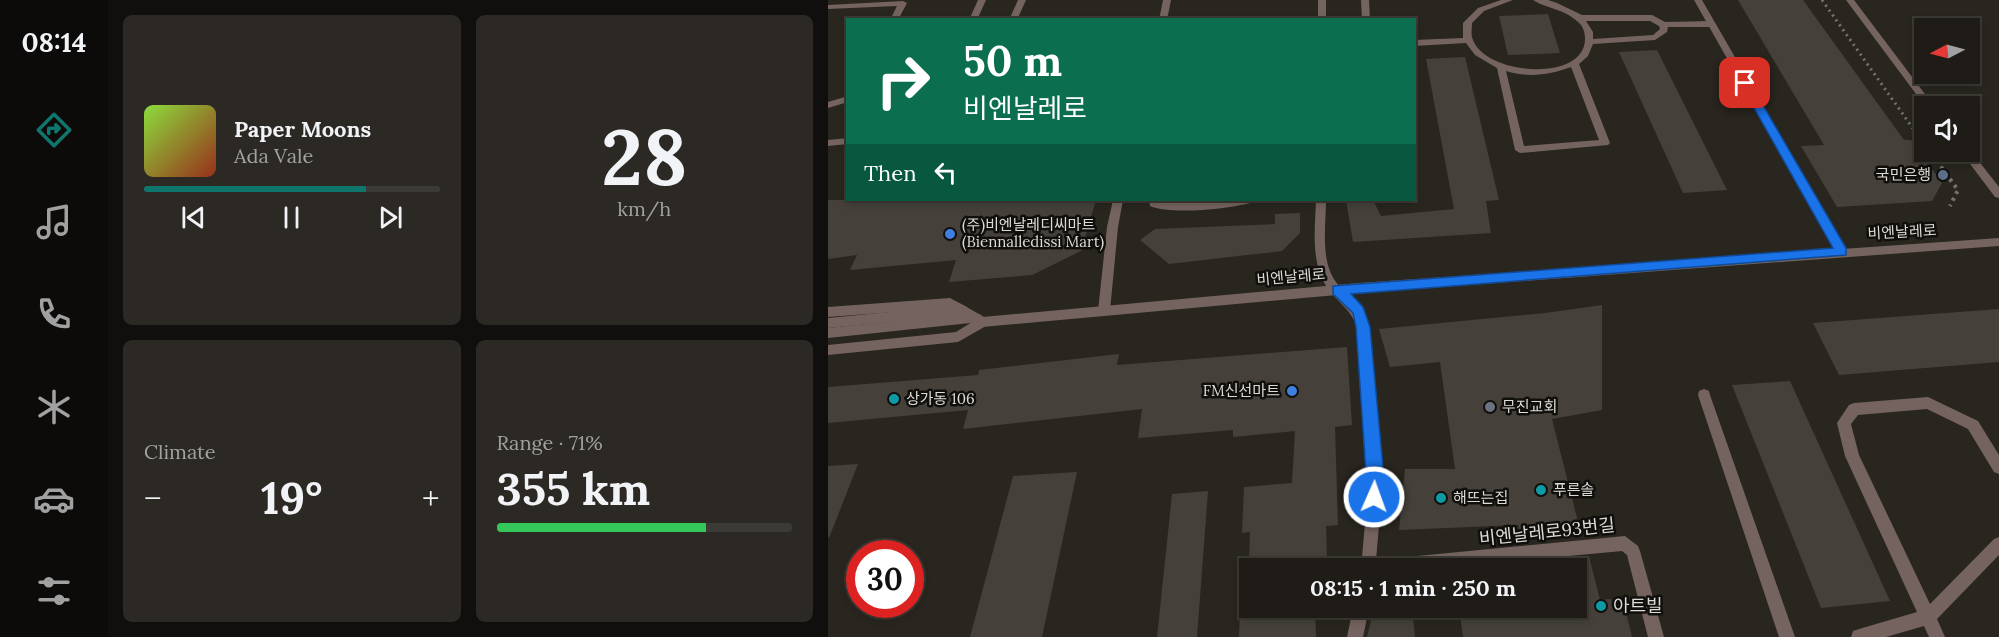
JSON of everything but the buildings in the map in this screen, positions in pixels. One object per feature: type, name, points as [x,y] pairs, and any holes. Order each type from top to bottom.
[{"type":"street","points":[[974,18],[982,0]]},
{"type":"street","points":[[1014,18],[1022,0]]},
{"type":"street","points":[[1163,18],[1167,0]]},
{"type":"street","points":[[1322,0],[1322,18]]},
{"type":"street","points":[[1365,0],[1366,18]]},
{"type":"street","points":[[1509,0],[1480,4],[1466,28],[1467,39],[1473,51],[1485,61],[1521,73],[1544,73],[1564,69],[1574,63],[1589,48],[1590,35],[1571,12],[1548,1],[1537,0]]},
{"type":"street","points":[[1698,0],[1842,252]]},
{"type":"street","points":[[1850,0],[1922,96]]},
{"type":"street","points":[[828,7],[904,1]]},
{"type":"street","points":[[895,18],[904,1]]},
{"type":"street","points":[[1578,18],[1652,18],[1663,25],[1711,24]]},
{"type":"street","points":[[1589,42],[1654,37],[1664,30],[1663,25]]},
{"type":"street","points":[[1416,43],[1467,39]]},
{"type":"street","points":[[1501,68],[1520,150],[1605,143],[1574,63]]},
{"type":"street","points":[[828,105],[846,100]]},
{"type":"street","points":[[828,143],[846,141]]},
{"type":"street","points":[[1974,162],[1999,194]]},
{"type":"street","points":[[1104,311],[1111,268],[1110,243],[1118,201]]},
{"type":"street","points":[[1154,201],[1161,206],[1227,204],[1241,201]]},
{"type":"street","points":[[1320,201],[1323,266],[1329,281],[1359,311],[1363,327],[1376,478],[1369,558]]},
{"type":"street","name":"비엔날레로","points":[[828,350],[958,337],[979,320],[1338,290],[1999,242]]},
{"type":"street","points":[[828,312],[950,303],[979,320]]},
{"type":"street","points":[[828,323],[963,310]]},
{"type":"street","points":[[828,333],[979,320]]},
{"type":"street","points":[[1704,395],[1787,637]]},
{"type":"street","points":[[1937,637],[1852,456],[1844,423],[1854,409],[1928,403],[1973,425],[1999,467]]},
{"type":"street","name":"비엔날레로93번길","points":[[1474,558],[1625,543],[1633,551],[1656,637]]},
{"type":"street","points":[[1859,637],[1928,617],[1999,544]]},
{"type":"street","points":[[1355,637],[1359,618]]},
{"type":"path","points":[[1822,0],[1914,130]]},
{"type":"path","points":[[1937,162],[1958,190],[1950,206]]},
{"type":"place","name":"국민은행","points":[[1943,175]]},
{"type":"place","name":"(주)비엔날레디씨마트 (Biennalledissi Mart)","points":[[950,234]]},
{"type":"place","name":"FM신선마트","points":[[1292,391]]},
{"type":"place","name":"상가동 106","points":[[894,399]]},
{"type":"place","name":"무진교회","points":[[1490,407]]},
{"type":"place","name":"푸른솔","points":[[1541,490]]},
{"type":"place","name":"해뜨는집","points":[[1441,498]]},
{"type":"place","name":"아트빌","points":[[1601,606]]},
{"type":"route","points":[[1374,497],[1376,478],[1363,327],[1359,311],[1338,290],[1842,252],[1745,83]]}]
